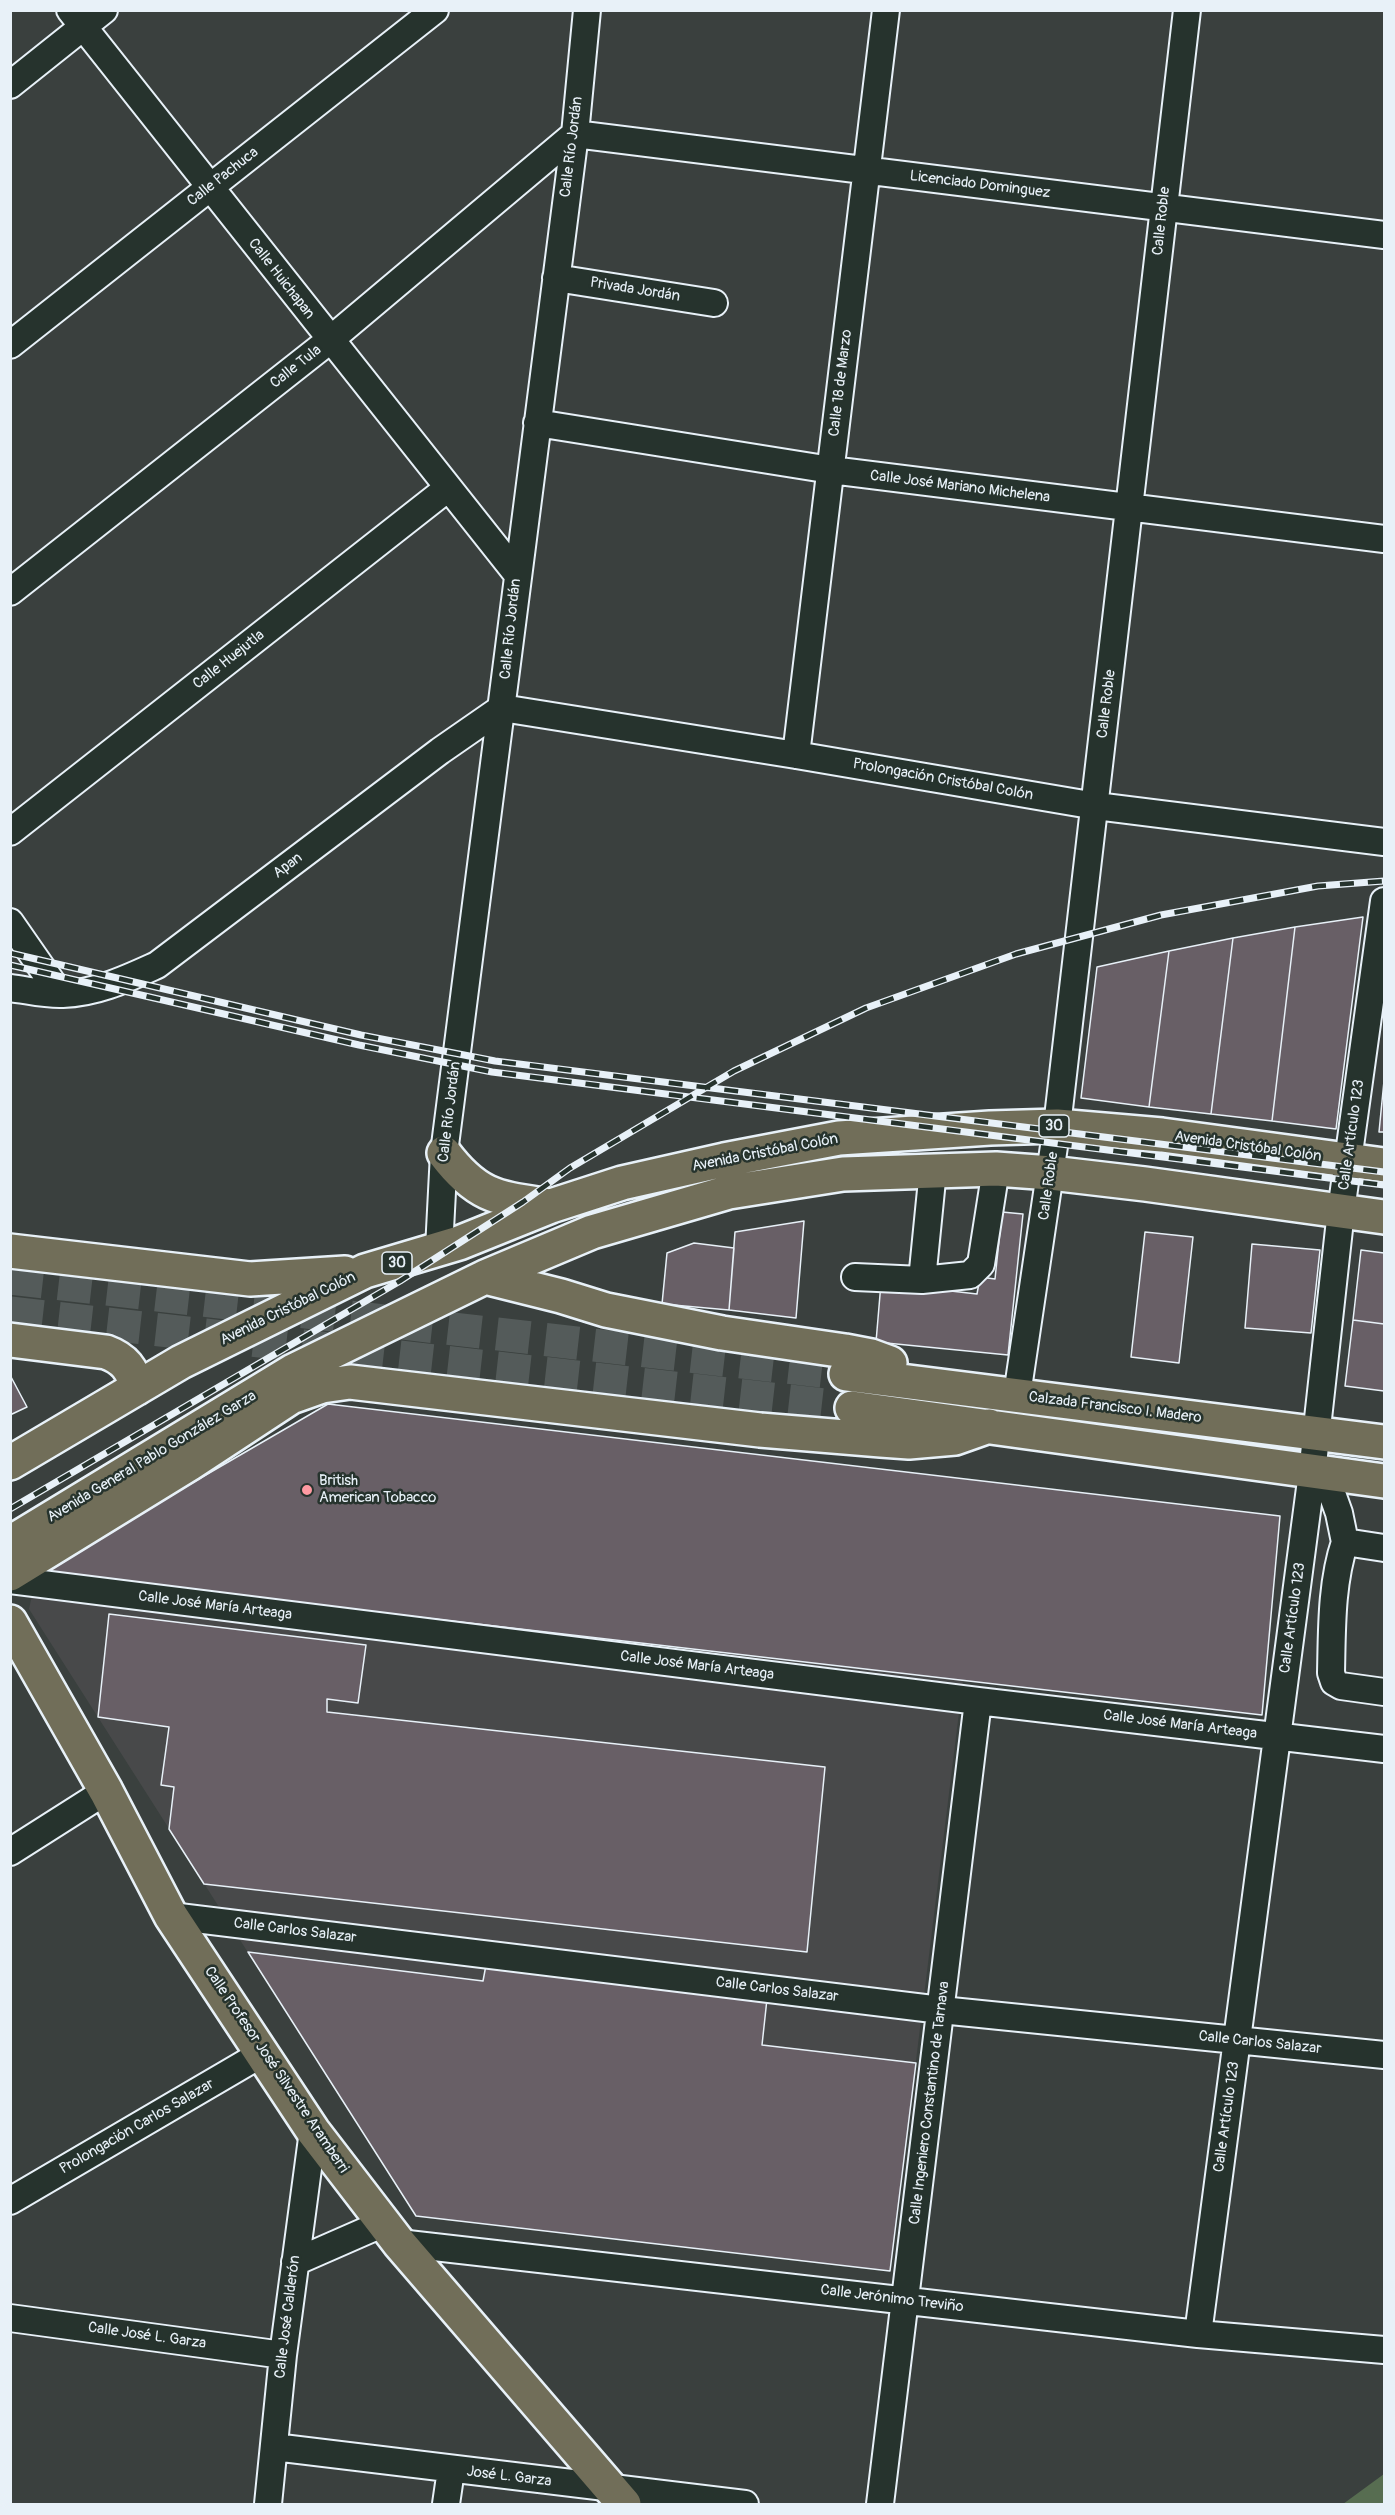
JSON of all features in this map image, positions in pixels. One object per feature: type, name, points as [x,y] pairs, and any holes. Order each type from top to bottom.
[{"type":"main road","name":"Avenida Cristóbal Colón","points":[[136,1388],[181,1362],[364,1271],[459,1243],[551,1206],[622,1183],[724,1160],[839,1138],[1057,1126],[1162,1135],[1384,1164]]},
{"type":"main road","points":[[444,1153],[460,1175],[474,1186],[500,1197],[551,1206]]},
{"type":"main road","points":[[724,1160],[729,1192]]},
{"type":"main road","name":"Avenida Cristóbal Colón","points":[[293,1371],[485,1276],[592,1232],[729,1192],[843,1174],[996,1169],[1051,1173],[1384,1216]]},
{"type":"main road","points":[[10,1251],[250,1279],[364,1271]]},
{"type":"main road","points":[[485,1276],[606,1310],[722,1333],[871,1356],[894,1365],[925,1384]]},
{"type":"main road","points":[[10,1340],[106,1352],[117,1356],[132,1372],[136,1388]]},
{"type":"main road","name":"Avenida General Pablo González Garza","points":[[10,1543],[293,1371]]},
{"type":"main road","name":"Calzada Francisco I. Madero","points":[[846,1374],[1384,1442]]},
{"type":"main road","points":[[10,1574],[189,1464],[291,1397],[322,1386],[350,1382],[760,1430],[909,1442],[955,1438],[988,1426]]},
{"type":"main road","name":"30","points":[[12,1459],[136,1388]]},
{"type":"main road","points":[[852,1408],[1384,1481]]},
{"type":"main road","name":"Calle Profesor José Silvestre Aramberri","points":[[10,1622],[106,1791],[171,1916],[313,2131],[392,2233],[617,2497]]},
{"type":"street","points":[[10,85],[76,19],[104,10]]},
{"type":"street","name":"Calle Pachuca","points":[[10,345],[435,10]]},
{"type":"street","name":"Calle Río Jordán","points":[[439,1249],[444,1153],[575,134],[587,10]]},
{"type":"street","name":"Calle 18 de Marzo","points":[[796,755],[886,10]]},
{"type":"street","name":"Calle Roble","points":[[1017,1395],[1057,1126],[1096,806],[1186,10]]},
{"type":"street","name":"Calle Huichapan","points":[[76,19],[517,574]]},
{"type":"street","name":"Licenciado Dominguez","points":[[575,134],[1384,235]]},
{"type":"street","name":"Calle Tula","points":[[10,592],[330,340],[575,134]]},
{"type":"street","name":"Privada Jordán","points":[[556,278],[714,303]]},
{"type":"street","name":"Calle José Mariano Michelena","points":[[537,423],[831,470],[1384,539]]},
{"type":"street","name":"Calle Huejutla","points":[[10,832],[448,488]]},
{"type":"street","name":"Prolongación Cristóbal Colón","points":[[502,708],[1096,806],[1384,842]]},
{"type":"street","name":"Apan","points":[[10,988],[60,994],[88,992],[106,987],[157,964],[440,751],[502,708]]},
{"type":"street","name":"Calle Artículo 123","points":[[1198,2334],[1277,1736],[1319,1473],[1317,1433],[1341,1211],[1384,901]]},
{"type":"street","points":[[10,922],[60,994]]},
{"type":"street","points":[[855,1277],[922,1280],[970,1275],[976,1271],[981,1264],[996,1169]]},
{"type":"street","points":[[922,1280],[933,1170]]},
{"type":"street","points":[[1319,1473],[1339,1513],[1345,1542],[1340,1556],[1335,1592],[1331,1673],[1334,1682],[1341,1686],[1384,1692]]},
{"type":"street","points":[[1345,1542],[1384,1548]]},
{"type":"street","name":"Calle José María Arteaga","points":[[10,1580],[978,1701],[1384,1749]]},
{"type":"street","name":"Calle Ingeniero Constantino de Tarnava","points":[[880,2505],[978,1701]]},
{"type":"street","points":[[10,1852],[106,1791]]},
{"type":"street","name":"Calle Carlos Salazar","points":[[171,1916],[941,2010],[1384,2055]]},
{"type":"street","name":"Prolongación Carlos Salazar","points":[[10,2201],[263,2053]]},
{"type":"street","name":"Calle José Calderón","points":[[268,2505],[283,2355],[313,2131]]},
{"type":"street","points":[[295,2262],[392,2233]]},
{"type":"street","name":"Calle Jerónimo Treviño","points":[[392,2233],[906,2301],[1198,2334],[1384,2350]]},
{"type":"street","name":"Calle José L. Garza","points":[[10,2318],[283,2355]]},
{"type":"street","name":"José L. Garza","points":[[274,2447],[450,2470],[617,2497],[745,2505]]},
{"type":"street","points":[[446,2505],[450,2470]]},
{"type":"shaded area","name":"British American Tobacco","points":[[328,1404],[1280,1516],[1262,1715],[963,1680],[890,2271],[416,2216],[29,1609],[37,1573]]},
{"type":"green space","points":[[1384,2474],[1384,2504],[1343,2504]]},
{"type":"building","points":[[1363,917],[1336,1129],[1272,1121],[1295,927]]},
{"type":"building","points":[[1295,927],[1272,1121],[1211,1114],[1233,938]]},
{"type":"building","points":[[1233,938],[1211,1114],[1149,1107],[1169,951]]},
{"type":"building","points":[[1169,951],[1149,1107],[1081,1098],[1097,967]]},
{"type":"building","points":[[1384,1081],[1384,1132],[1379,1132]]},
{"type":"building","points":[[1002,1212],[1023,1214],[1008,1355],[876,1342],[881,1283],[977,1294],[980,1277],[995,1279]]},
{"type":"building","points":[[804,1221],[796,1318],[729,1310],[735,1232]]},
{"type":"building","points":[[1145,1232],[1193,1237],[1179,1363],[1131,1357]]},
{"type":"building","points":[[694,1243],[734,1248],[729,1310],[662,1304],[667,1253]]},
{"type":"building","points":[[1252,1244],[1320,1250],[1311,1333],[1245,1328]]},
{"type":"building","points":[[1361,1250],[1384,1253],[1384,1324],[1353,1320]]},
{"type":"building","points":[[1353,1320],[1384,1324],[1384,1391],[1345,1386]]},
{"type":"building","points":[[10,1375],[27,1407],[10,1415]]},
{"type":"building","points":[[328,1404],[1280,1516],[1262,1715],[37,1573]]},
{"type":"building","points":[[109,1614],[366,1645],[358,1703],[327,1699],[327,1712],[825,1767],[807,1952],[204,1884],[169,1829],[174,1787],[161,1785],[169,1727],[98,1717]]},
{"type":"building","points":[[248,1952],[483,1981],[486,1965],[767,1999],[762,2045],[916,2063],[890,2271],[416,2216]]},
{"type":"tunnel","points":[[10,1278],[846,1374]]},
{"type":"tunnel","points":[[10,1313],[852,1408]]},
{"type":"railway","points":[[10,1509],[400,1281],[523,1202],[570,1168],[734,1071],[866,1008],[1016,954],[1161,915],[1318,886],[1384,881]]},
{"type":"railway","points":[[10,953],[361,1035],[495,1061],[1384,1172]]},
{"type":"railway","points":[[10,965],[359,1045],[492,1072],[1384,1185]]},
{"type":"place","name":"British American Tobacco","points":[[307,1490]]}]
